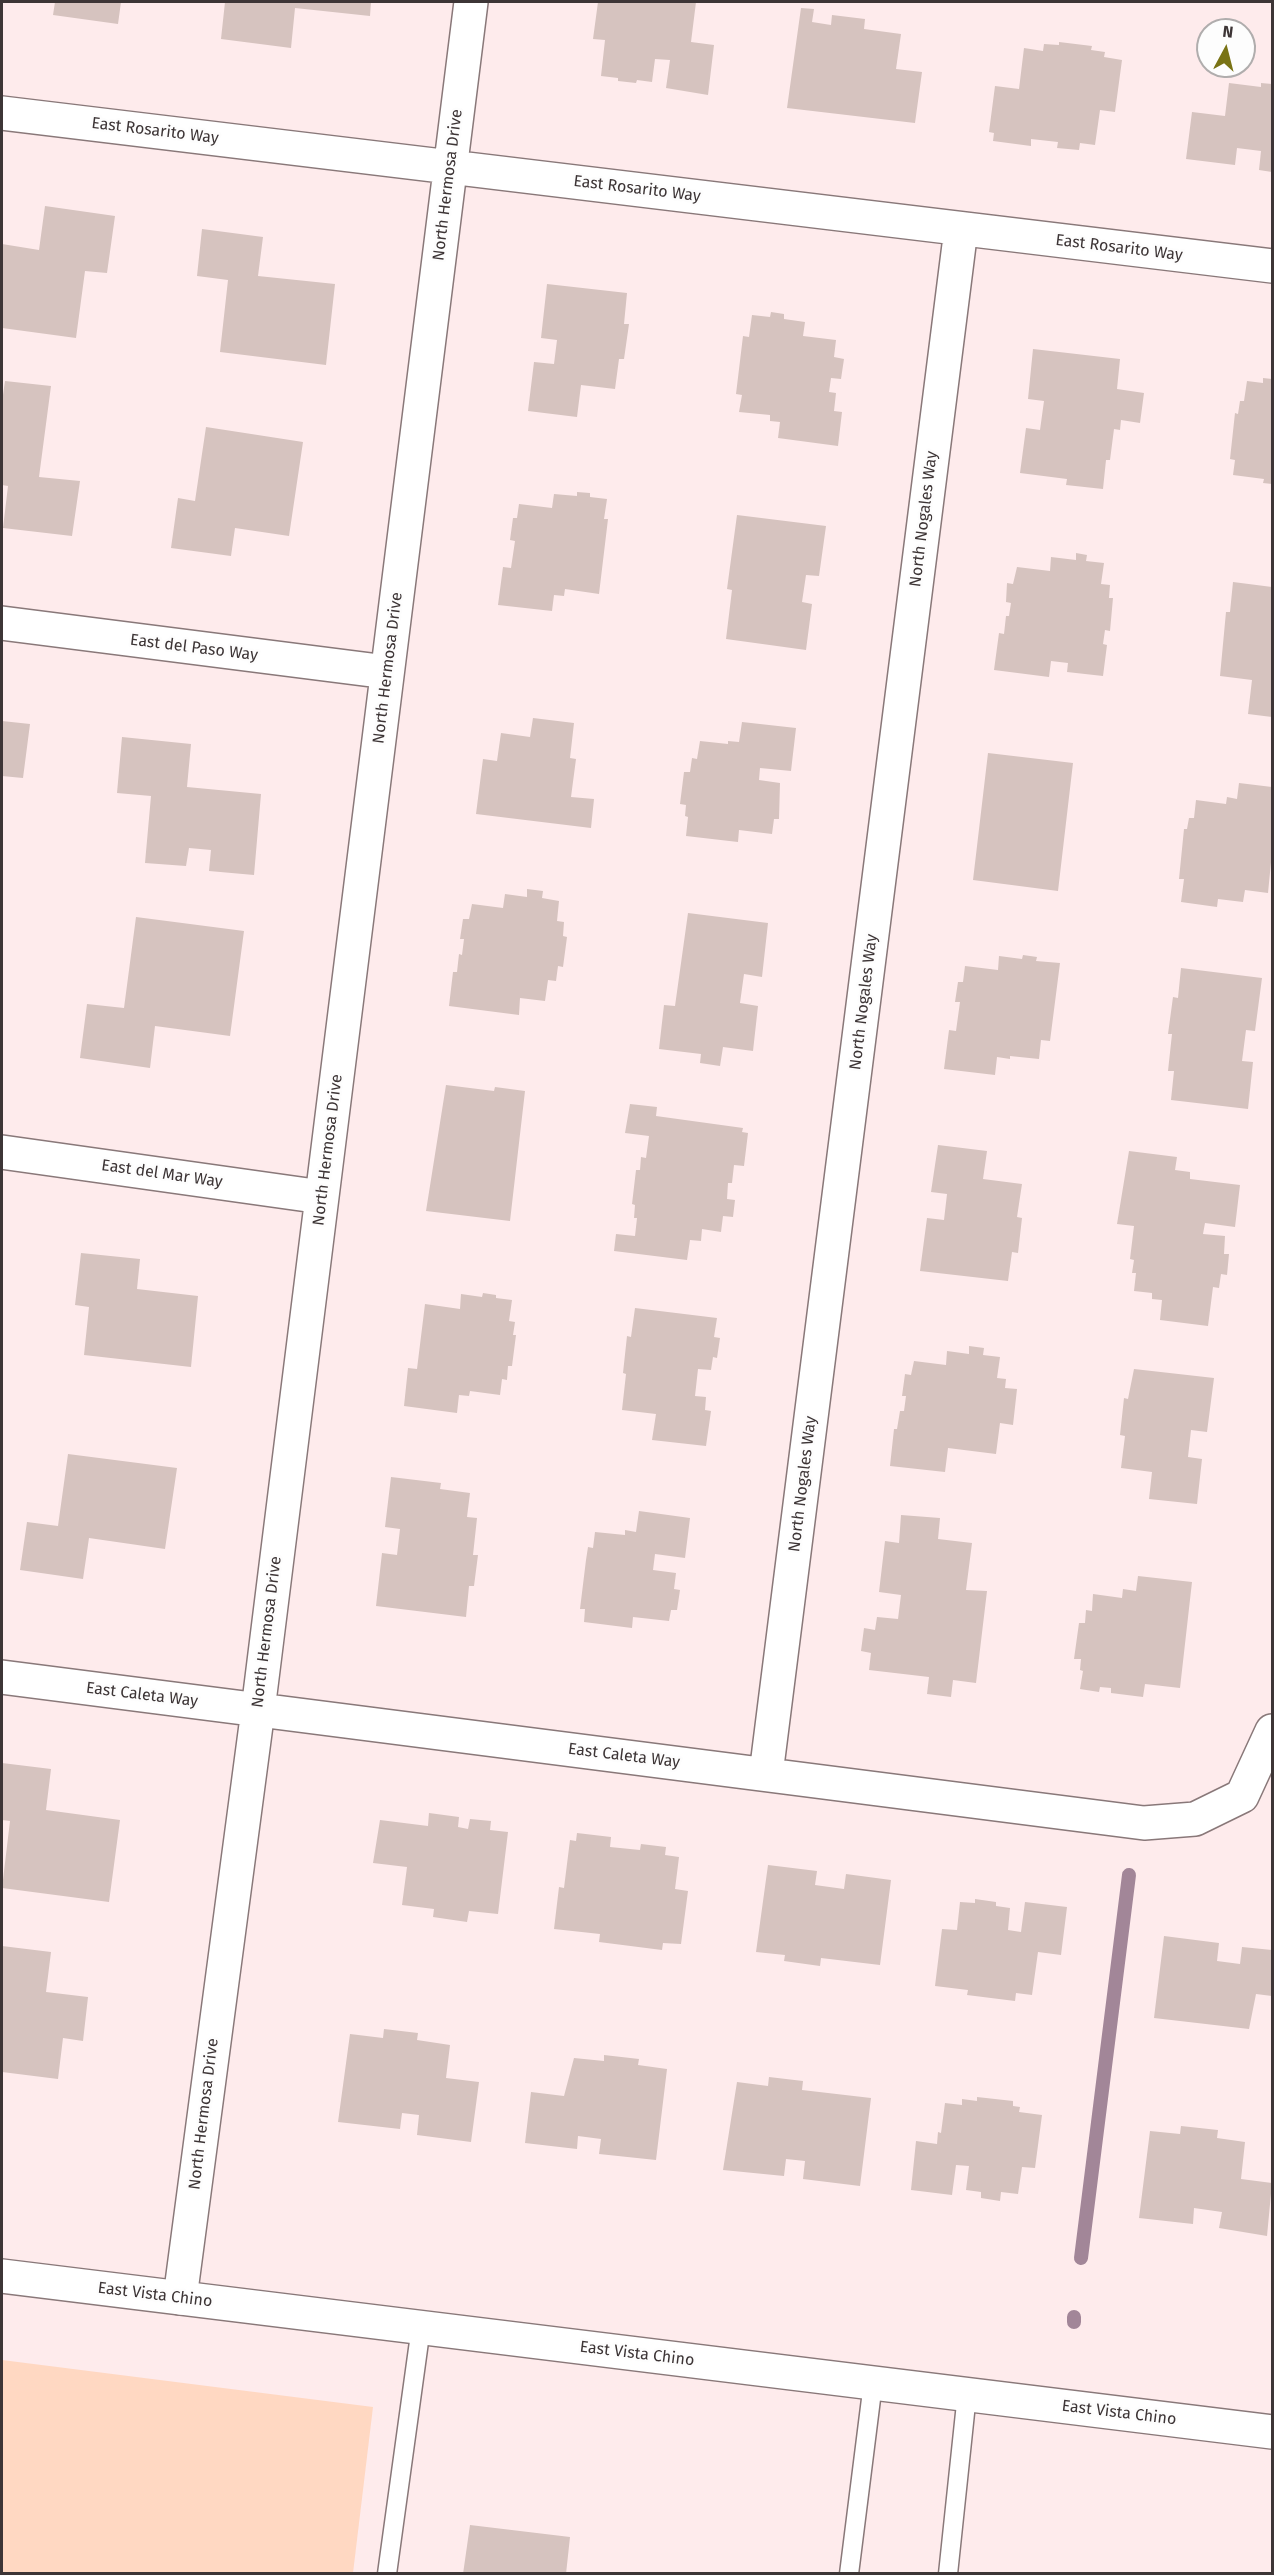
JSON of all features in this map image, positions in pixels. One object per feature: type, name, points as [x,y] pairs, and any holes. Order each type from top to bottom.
[{"type":"street","name":"North Hermosa Drive","points":[[180,2298],[258,1710],[471,2]]},
{"type":"street","name":"East Rosarito Way","points":[[2,113],[1272,266]]},
{"type":"street","name":"North Nogales Way","points":[[766,1774],[961,229]]},
{"type":"street","name":"East del Paso Way","points":[[2,623],[387,672]]},
{"type":"street","name":"East del Mar Way","points":[[2,1152],[322,1197]]},
{"type":"street","name":"East Caleta Way","points":[[2,1677],[1144,1823],[1195,1819],[1242,1796],[1272,1731]]},
{"type":"street","name":"East Vista Chino","points":[[2,2276],[1272,2432]]},
{"type":"lane","points":[[387,2574],[421,2327]]},
{"type":"lane","points":[[849,2574],[873,2383]]},
{"type":"lane","points":[[948,2574],[967,2394]]},
{"type":"shaded area","points":[[2,2360],[373,2407],[353,2573],[2,2573]]},
{"type":"building","points":[[55,2],[121,2],[118,24],[53,15]]},
{"type":"building","points":[[225,2],[371,2],[370,16],[295,8],[291,48],[221,39]]},
{"type":"building","points":[[598,2],[696,2],[691,42],[714,45],[708,95],[666,88],[670,60],[655,59],[652,82],[618,81],[618,78],[601,76],[605,40],[593,39]]},
{"type":"building","points":[[801,8],[814,9],[812,22],[831,25],[832,15],[865,19],[864,29],[901,34],[896,69],[922,72],[915,123],[787,108]]},
{"type":"building","points":[[1059,42],[1092,46],[1091,50],[1105,52],[1104,57],[1122,60],[1115,112],[1100,110],[1095,145],[1080,143],[1079,150],[1057,148],[1058,142],[1031,139],[1031,146],[993,141],[994,133],[989,132],[995,86],[1019,89],[1024,48],[1043,51],[1044,44],[1059,45]]},
{"type":"building","points":[[1229,83],[1261,87],[1261,83],[1272,84],[1272,172],[1259,170],[1261,151],[1237,148],[1235,165],[1186,159],[1192,112],[1225,116]]},
{"type":"building","points":[[45,206],[115,216],[107,273],[85,271],[76,338],[2,328],[2,244],[39,250]]},
{"type":"building","points":[[202,229],[263,237],[258,276],[335,284],[326,365],[220,352],[228,280],[197,276]]},
{"type":"building","points":[[547,284],[627,293],[624,324],[629,324],[624,359],[619,359],[615,389],[581,385],[577,417],[528,411],[534,362],[554,364],[557,340],[541,338]]},
{"type":"building","points":[[771,312],[784,314],[784,319],[805,322],[803,336],[836,340],[834,357],[844,359],[841,379],[831,378],[829,392],[836,393],[834,411],[842,412],[838,446],[778,438],[780,422],[770,421],[770,415],[739,412],[742,395],[736,394],[743,336],[749,337],[752,315],[770,317]]},
{"type":"building","points":[[1033,349],[1120,359],[1117,389],[1144,393],[1140,423],[1121,420],[1120,430],[1114,429],[1110,460],[1106,460],[1103,489],[1066,485],[1067,479],[1020,473],[1026,428],[1040,430],[1044,401],[1028,399]]},
{"type":"building","points":[[1263,378],[1272,379],[1272,484],[1263,483],[1264,479],[1233,475],[1235,460],[1230,459],[1235,413],[1238,414],[1240,401],[1244,401],[1247,381],[1263,383]]},
{"type":"building","points":[[5,381],[51,386],[39,477],[80,481],[72,536],[3,528],[8,486],[2,485],[2,402]]},
{"type":"building","points":[[206,427],[303,442],[289,536],[235,528],[231,556],[171,548],[178,498],[195,501]]},
{"type":"building","points":[[577,492],[590,493],[590,497],[607,499],[604,519],[608,519],[599,594],[565,589],[564,596],[554,595],[552,611],[498,605],[503,567],[511,568],[515,541],[510,540],[513,518],[517,518],[519,504],[552,508],[554,494],[577,496]]},
{"type":"building","points":[[737,515],[826,526],[819,576],[806,575],[802,602],[812,604],[806,650],[726,639],[732,590],[727,589]]},
{"type":"building","points":[[1076,553],[1087,555],[1086,561],[1104,563],[1101,584],[1110,585],[1109,598],[1113,598],[1110,631],[1105,630],[1103,644],[1107,645],[1103,676],[1067,672],[1068,663],[1051,661],[1049,677],[994,670],[999,633],[1004,634],[1006,616],[1009,616],[1011,603],[1006,602],[1007,583],[1013,584],[1017,567],[1050,571],[1051,557],[1076,560]]},
{"type":"building","points":[[1233,582],[1272,587],[1272,717],[1248,714],[1252,680],[1220,676],[1226,612],[1230,612]]},
{"type":"building","points":[[533,718],[574,723],[570,758],[576,759],[571,797],[594,799],[591,828],[476,814],[483,759],[497,761],[501,733],[530,737]]},
{"type":"building","points":[[2,721],[30,724],[23,778],[2,776]]},
{"type":"building","points":[[742,722],[796,728],[791,771],[760,768],[759,780],[780,783],[779,819],[774,819],[772,834],[739,830],[738,842],[686,836],[688,817],[685,816],[686,805],[680,804],[684,772],[690,772],[692,758],[697,759],[700,741],[728,744],[728,741],[739,742]]},
{"type":"building","points":[[122,737],[191,744],[187,787],[261,794],[254,875],[209,871],[211,850],[189,848],[186,866],[145,863],[151,796],[117,793]]},
{"type":"building","points":[[988,753],[1073,763],[1058,891],[973,880]]},
{"type":"building","points":[[1239,783],[1272,787],[1272,852],[1268,893],[1245,890],[1243,902],[1218,899],[1217,907],[1181,902],[1184,879],[1179,879],[1184,829],[1187,829],[1189,818],[1194,818],[1196,800],[1226,804],[1227,797],[1237,799]]},
{"type":"building","points":[[527,889],[543,891],[542,898],[559,901],[557,921],[564,922],[563,936],[567,937],[563,967],[558,966],[556,981],[548,980],[545,1001],[520,998],[519,1015],[449,1006],[453,972],[457,972],[459,954],[462,955],[464,939],[460,939],[463,919],[469,919],[472,904],[503,908],[505,894],[527,897]]},
{"type":"building","points":[[688,913],[768,923],[762,977],[744,974],[740,1003],[758,1006],[753,1051],[723,1047],[720,1066],[700,1063],[701,1054],[659,1049],[664,1005],[675,1006]]},
{"type":"building","points":[[136,917],[244,931],[230,1036],[155,1026],[150,1068],[80,1058],[87,1004],[124,1008]]},
{"type":"building","points":[[1023,955],[1037,957],[1036,961],[1060,963],[1050,1041],[1041,1040],[1039,1059],[997,1057],[995,1075],[944,1069],[949,1030],[956,1031],[960,1002],[955,1002],[958,982],[963,982],[965,966],[998,970],[999,956],[1022,959]]},
{"type":"building","points":[[1181,968],[1262,978],[1255,1031],[1246,1030],[1242,1061],[1253,1062],[1248,1109],[1171,1100],[1174,1071],[1168,1071],[1172,1034],[1168,1034],[1173,997],[1178,998]]},
{"type":"building","points":[[446,1085],[494,1091],[495,1087],[525,1091],[510,1221],[426,1211]]},
{"type":"building","points":[[630,1104],[657,1107],[656,1116],[743,1128],[742,1132],[748,1133],[744,1166],[734,1165],[732,1183],[728,1183],[727,1199],[735,1200],[733,1217],[723,1216],[721,1232],[702,1229],[701,1241],[690,1240],[687,1260],[614,1251],[616,1234],[635,1236],[637,1218],[634,1218],[635,1205],[632,1204],[636,1170],[640,1170],[641,1157],[646,1158],[649,1136],[625,1133]]},
{"type":"building","points":[[938,1145],[987,1151],[983,1179],[1022,1184],[1017,1217],[1022,1218],[1018,1253],[1012,1252],[1008,1281],[920,1271],[927,1218],[944,1220],[947,1194],[931,1192]]},
{"type":"building","points":[[1129,1151],[1177,1157],[1175,1170],[1190,1172],[1190,1179],[1240,1185],[1235,1227],[1205,1223],[1203,1234],[1225,1236],[1224,1254],[1229,1254],[1227,1275],[1221,1274],[1219,1288],[1213,1287],[1208,1326],[1160,1320],[1162,1300],[1152,1299],[1152,1293],[1134,1291],[1136,1273],[1132,1273],[1134,1260],[1130,1259],[1134,1226],[1117,1224]]},
{"type":"building","points":[[81,1253],[140,1259],[137,1289],[198,1296],[191,1367],[84,1355],[89,1307],[75,1305]]},
{"type":"building","points":[[483,1293],[496,1295],[496,1298],[512,1300],[509,1321],[515,1322],[513,1335],[516,1335],[512,1366],[508,1366],[507,1380],[502,1379],[500,1395],[470,1391],[469,1396],[459,1395],[457,1413],[404,1406],[408,1368],[417,1369],[425,1304],[460,1309],[461,1294],[482,1297]]},
{"type":"building","points":[[635,1308],[717,1318],[714,1337],[720,1338],[717,1358],[713,1357],[711,1370],[698,1369],[695,1396],[706,1397],[705,1410],[711,1411],[706,1446],[652,1440],[656,1414],[622,1410],[627,1336],[631,1337]]},
{"type":"building","points":[[969,1346],[984,1348],[983,1355],[1000,1357],[997,1378],[1006,1379],[1005,1388],[1017,1389],[1013,1425],[1000,1423],[996,1454],[948,1448],[945,1472],[890,1466],[894,1429],[897,1429],[900,1411],[904,1411],[906,1396],[902,1396],[905,1374],[911,1375],[914,1361],[946,1365],[947,1351],[969,1354]]},
{"type":"building","points":[[1134,1369],[1214,1378],[1207,1432],[1191,1430],[1188,1457],[1202,1459],[1197,1504],[1149,1499],[1152,1472],[1121,1468],[1125,1436],[1120,1435],[1124,1398],[1128,1399]]},
{"type":"building","points":[[68,1454],[177,1468],[165,1549],[89,1538],[83,1579],[20,1570],[27,1522],[58,1526]]},
{"type":"building","points":[[391,1477],[441,1483],[440,1489],[470,1493],[467,1517],[477,1518],[473,1555],[478,1555],[474,1586],[469,1586],[466,1617],[376,1606],[382,1553],[397,1555],[400,1529],[385,1527]]},
{"type":"building","points":[[639,1511],[690,1518],[685,1558],[655,1554],[653,1570],[676,1573],[674,1589],[680,1590],[677,1610],[671,1610],[669,1621],[633,1617],[632,1628],[584,1622],[585,1609],[580,1609],[588,1547],[593,1548],[595,1532],[625,1535],[625,1530],[636,1532]]},
{"type":"building","points":[[901,1515],[940,1518],[938,1539],[972,1543],[966,1590],[987,1591],[976,1683],[953,1680],[951,1697],[927,1694],[929,1677],[869,1670],[871,1653],[861,1651],[864,1628],[875,1630],[877,1617],[898,1619],[901,1595],[879,1592],[885,1541],[899,1543]]},
{"type":"building","points":[[1138,1576],[1192,1582],[1180,1688],[1145,1684],[1143,1697],[1111,1693],[1111,1688],[1100,1687],[1099,1692],[1080,1689],[1083,1671],[1080,1670],[1081,1659],[1074,1659],[1079,1623],[1085,1623],[1086,1610],[1092,1611],[1093,1594],[1122,1598],[1123,1589],[1136,1591]]},
{"type":"building","points":[[2,1763],[51,1769],[46,1810],[120,1820],[109,1902],[2,1888],[10,1821],[2,1820]]},
{"type":"building","points":[[429,1813],[459,1817],[458,1827],[468,1829],[470,1819],[491,1821],[490,1830],[508,1832],[498,1914],[469,1911],[467,1922],[433,1917],[434,1909],[402,1905],[407,1867],[373,1863],[380,1820],[428,1826]]},
{"type":"building","points":[[577,1833],[611,1837],[610,1847],[640,1850],[641,1844],[666,1847],[665,1855],[679,1857],[675,1889],[688,1891],[681,1944],[663,1943],[662,1950],[599,1942],[600,1934],[554,1929],[559,1887],[564,1888],[570,1840],[576,1841]]},
{"type":"building","points":[[768,1865],[817,1871],[815,1885],[844,1889],[846,1874],[891,1880],[880,1965],[821,1958],[820,1966],[784,1961],[785,1955],[756,1952]]},
{"type":"building","points":[[975,1899],[996,1902],[996,1906],[1010,1908],[1008,1930],[1021,1932],[1025,1902],[1067,1907],[1061,1955],[1038,1952],[1032,1995],[1016,1993],[1015,2001],[967,1995],[968,1990],[935,1986],[942,1929],[957,1930],[960,1902],[975,1903]]},
{"type":"building","points":[[1164,1936],[1219,1943],[1217,1961],[1240,1964],[1242,1947],[1272,1950],[1272,1996],[1256,1994],[1249,2029],[1154,2018]]},
{"type":"building","points":[[2,1946],[51,1952],[46,1992],[88,1997],[83,2041],[63,2038],[58,2079],[2,2072]]},
{"type":"building","points":[[384,2029],[418,2033],[417,2040],[450,2045],[446,2078],[479,2082],[471,2142],[417,2135],[419,2115],[402,2113],[400,2129],[338,2122],[350,2034],[383,2038]]},
{"type":"building","points":[[604,2055],[639,2059],[638,2065],[667,2069],[656,2160],[599,2154],[601,2139],[578,2136],[577,2149],[525,2143],[531,2092],[564,2096],[574,2058],[604,2061]]},
{"type":"building","points":[[769,2077],[803,2081],[802,2090],[871,2098],[860,2186],[803,2179],[805,2161],[786,2159],[784,2176],[723,2170],[737,2082],[768,2086]]},
{"type":"building","points":[[977,2097],[1013,2101],[1013,2106],[1020,2107],[1019,2112],[1042,2115],[1035,2168],[1022,2167],[1018,2194],[1001,2192],[1000,2201],[981,2198],[981,2192],[966,2190],[969,2166],[956,2165],[952,2195],[911,2190],[916,2141],[937,2144],[938,2132],[941,2133],[945,2103],[962,2105],[962,2099],[977,2101]]},
{"type":"building","points":[[1181,2126],[1218,2130],[1217,2138],[1245,2142],[1241,2179],[1272,2183],[1267,2236],[1219,2228],[1222,2212],[1194,2208],[1193,2224],[1139,2218],[1150,2131],[1180,2134]]},
{"type":"building","points":[[470,2525],[570,2537],[566,2574],[463,2574]]},
{"type":"waterway","points":[[1081,2258],[1129,1875]]},
{"type":"waterway","points":[[1074,2317],[1074,2322]]}]
